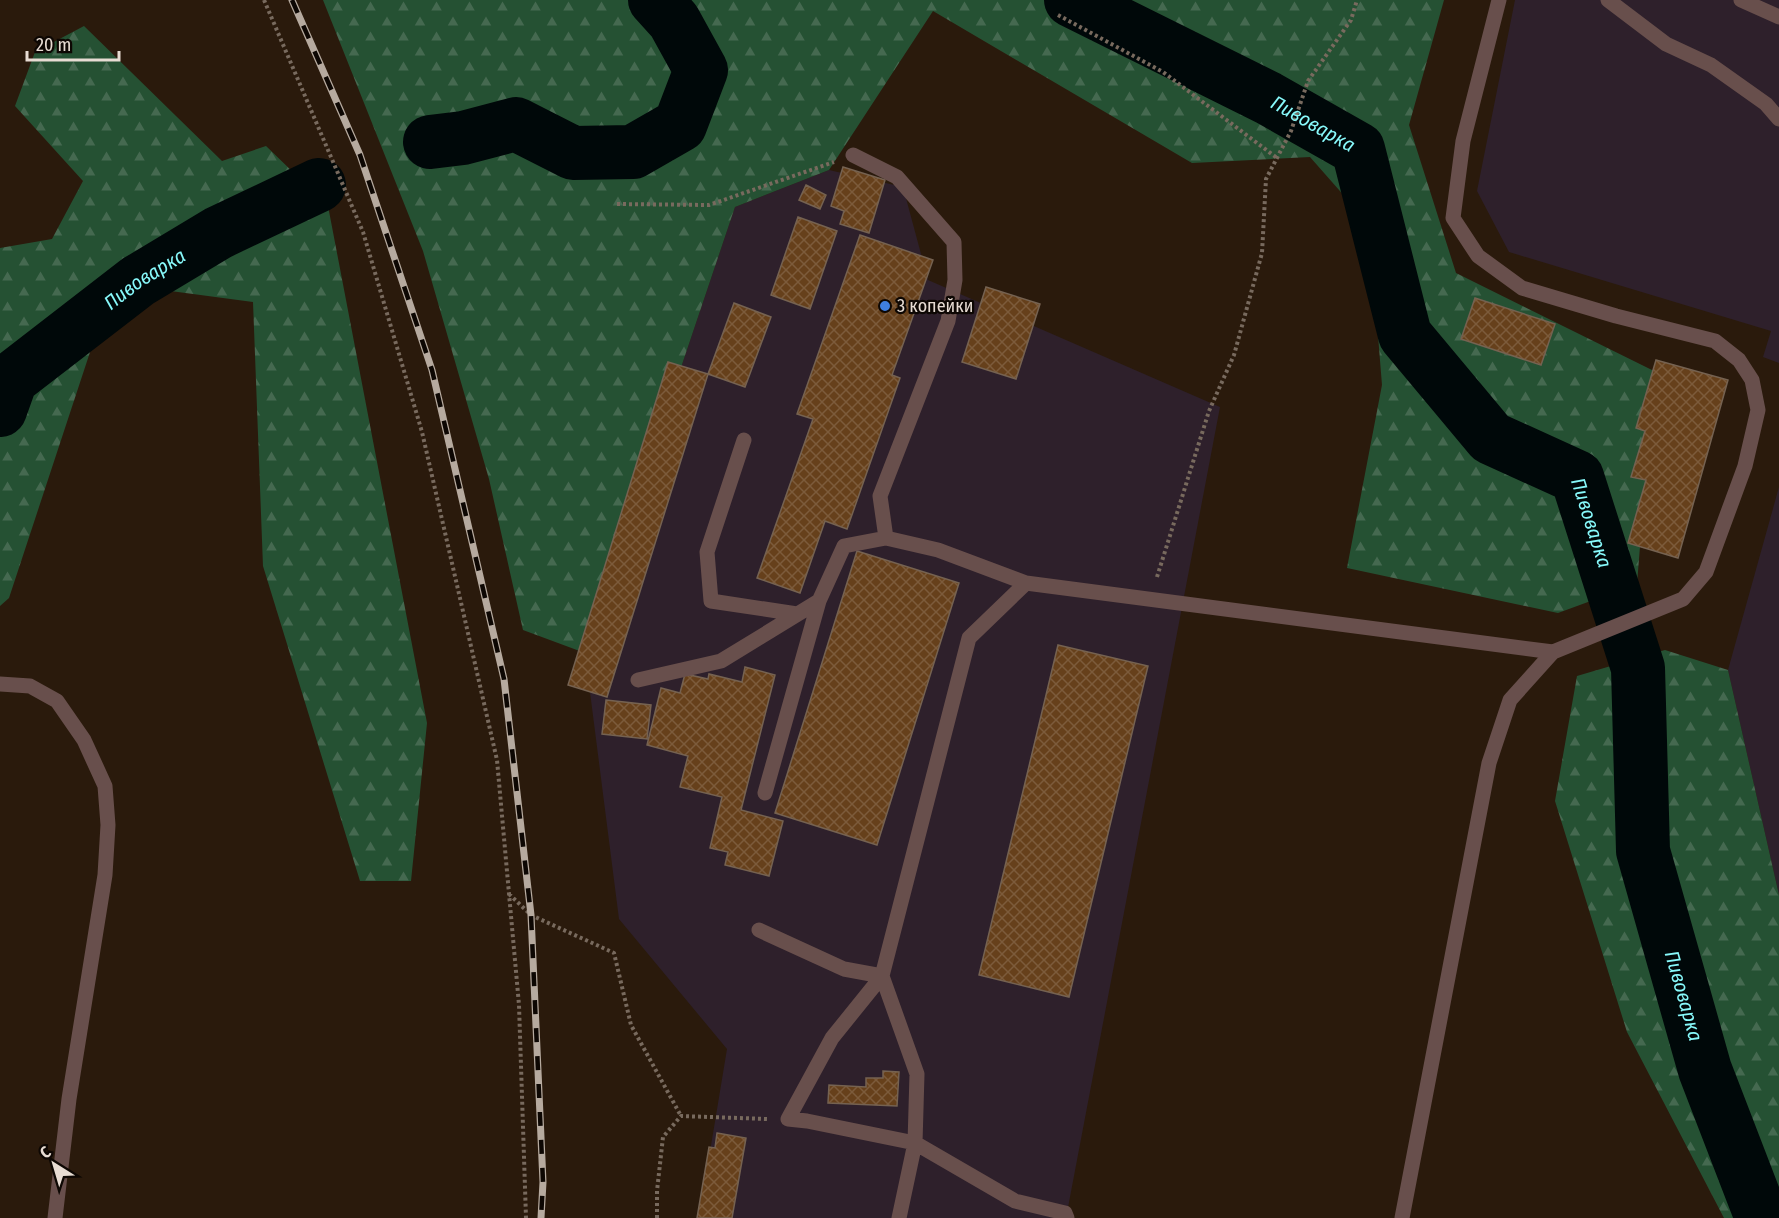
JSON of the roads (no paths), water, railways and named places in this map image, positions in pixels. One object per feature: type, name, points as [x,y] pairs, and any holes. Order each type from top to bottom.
[{"type":"lane","points":[[1402,1218],[1489,763],[1510,700],[1553,652],[1683,599],[1706,572],[1745,466],[1758,410],[1752,380],[1739,360],[1715,341],[1616,316],[1522,288],[1478,256],[1453,218],[1463,141],[1499,0]]},
{"type":"lane","points":[[1608,0],[1666,44],[1712,65],[1766,104],[1779,119]]},
{"type":"lane","points":[[1741,0],[1779,17]]},
{"type":"lane","points":[[853,155],[897,177],[954,242],[955,280],[948,321],[880,496],[886,538]]},
{"type":"lane","points":[[744,440],[707,552],[711,601],[797,614]]},
{"type":"lane","points":[[765,793],[819,601],[844,546],[886,538],[938,550],[1026,583],[1553,652]]},
{"type":"lane","points":[[1026,583],[969,638],[882,976],[832,1038],[788,1119],[915,1143],[1015,1201],[1065,1213],[1067,1218]]},
{"type":"lane","points":[[638,681],[721,661],[819,601]]},
{"type":"lane","points":[[0,684],[30,686],[57,701],[84,740],[105,786],[108,825],[105,875],[69,1100],[55,1218]]},
{"type":"lane","points":[[759,930],[844,969],[882,976]]},
{"type":"lane","points":[[882,976],[916,1074],[915,1143],[899,1218]]},
{"type":"waterway","name":"Пивоварка","points":[[430,142],[463,138],[516,124],[573,153],[633,152],[680,125],[701,70],[674,21],[655,0]]},
{"type":"waterway","name":"Пивоварка","points":[[1071,0],[1268,98],[1358,149],[1405,335],[1491,438],[1577,477],[1638,668],[1643,851],[1705,1070],[1762,1218]]},
{"type":"waterway","name":"Пивоварка","points":[[0,410],[11,379],[138,281],[218,233],[319,185]]},
{"type":"railway","points":[[292,0],[360,155],[432,370],[504,679],[531,915],[543,1182],[541,1218]]},
{"type":"place","name":"3 копейки","points":[[885,306]]}]
